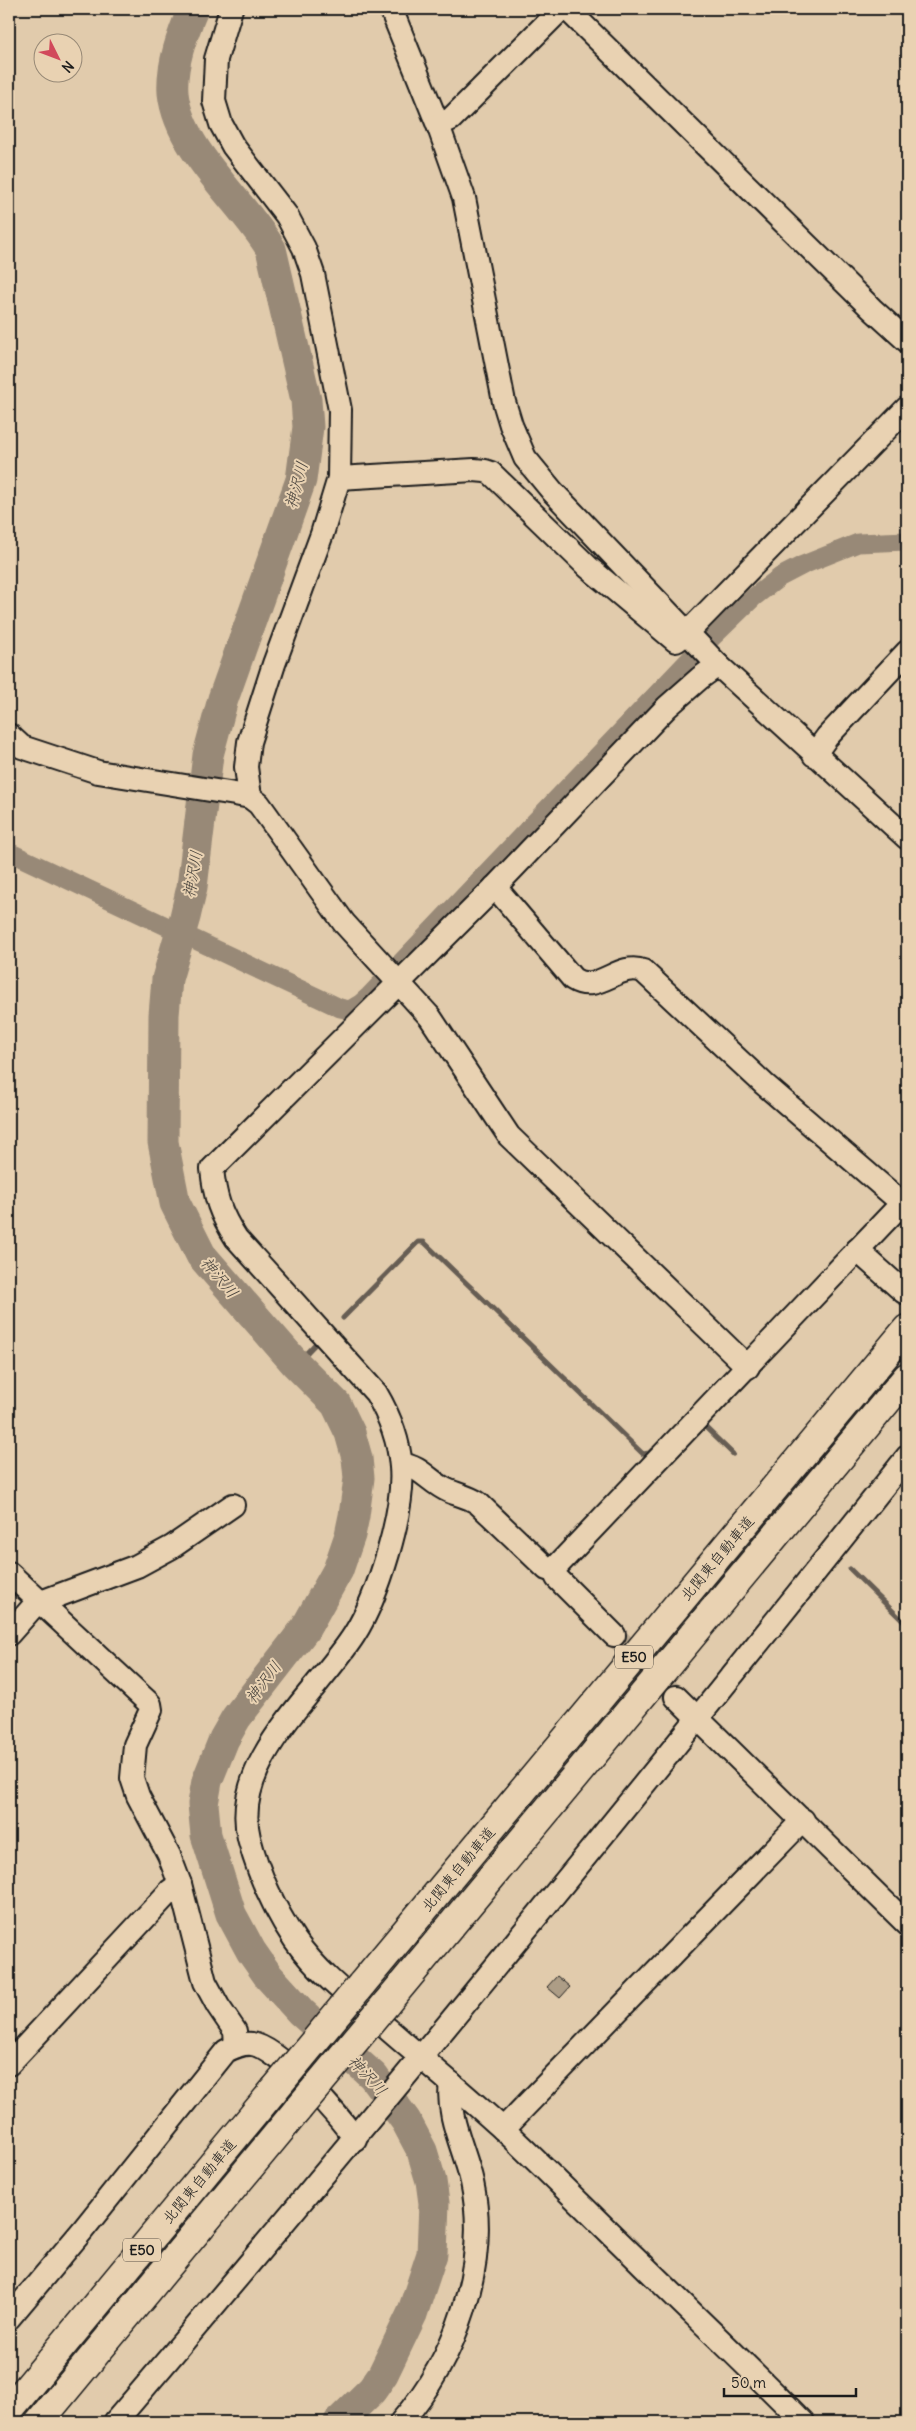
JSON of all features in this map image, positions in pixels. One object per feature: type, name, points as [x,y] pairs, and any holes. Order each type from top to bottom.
[{"type":"highway","name":"北関東自動車道","points":[[9,2410],[907,1329]]},
{"type":"highway","name":"北関東自動車道","points":[[39,2422],[907,1377]]},
{"type":"street","points":[[231,9],[216,59],[214,101],[233,146],[287,216],[304,248],[310,265],[340,410],[339,478],[322,534],[274,664],[249,742],[243,796]]},
{"type":"street","points":[[391,9],[438,125],[464,198],[472,230],[504,402],[511,425],[526,458],[553,492],[715,662],[814,755],[907,838]]},
{"type":"street","points":[[438,125],[451,119],[561,9]]},
{"type":"street","points":[[567,9],[872,309],[907,341]]},
{"type":"street","points":[[339,478],[484,470],[491,474],[588,567],[676,642],[690,636],[907,408]]},
{"type":"street","points":[[814,755],[827,737],[907,652]]},
{"type":"street","points":[[715,662],[667,707],[495,887],[392,977],[212,1169],[214,1196],[223,1218],[236,1238],[376,1393],[394,1434],[401,1464],[400,1495],[396,1518],[378,1584],[355,1633],[286,1723],[267,1753],[251,1787],[247,1824],[254,1854],[272,1902],[295,1939],[335,1985],[417,2064],[451,2083],[503,2129],[803,2422]]},
{"type":"street","points":[[9,735],[22,747],[98,772],[243,796],[270,816],[331,906],[430,1018],[508,1136],[748,1367]]},
{"type":"street","points":[[495,887],[573,979],[579,983],[592,984],[630,969],[643,971],[764,1084],[905,1201],[566,1555],[554,1571]]},
{"type":"street","points":[[857,1250],[904,1292]]},
{"type":"street","points":[[115,2422],[417,2064],[698,1719],[907,1457]]},
{"type":"street","points":[[401,1464],[415,1466],[448,1491],[465,1496],[478,1503],[547,1569],[554,1571]]},
{"type":"street","points":[[9,1634],[32,1608],[41,1602],[137,1566],[172,1547],[233,1505]]},
{"type":"street","points":[[554,1571],[557,1578],[614,1634]]},
{"type":"street","points":[[9,1573],[150,1704],[151,1710],[135,1745],[132,1778],[138,1796],[169,1855],[180,1884],[205,1982],[235,2031],[236,2046]]},
{"type":"street","points":[[676,1697],[907,1924]]},
{"type":"street","points":[[503,2129],[803,1820]]},
{"type":"street","points":[[9,2064],[170,1891],[180,1884]]},
{"type":"street","points":[[9,2318],[82,2231],[226,2051],[236,2046],[251,2044],[274,2055],[331,2106],[355,2139]]},
{"type":"street","points":[[401,2422],[419,2401],[438,2370],[465,2301],[474,2266],[477,2233],[476,2205],[466,2157],[449,2102],[451,2083]]},
{"type":"building","points":[[557,1976],[570,1987],[560,1998],[547,1987]]},
{"type":"waterway","name":"神沢川","points":[[193,9],[181,40],[174,72],[173,93],[178,114],[187,135],[199,155],[271,249],[306,400],[308,427],[301,480],[223,699],[208,755],[192,887],[167,979],[164,1015],[163,1142],[175,1203],[201,1255],[296,1364],[336,1404],[350,1433],[357,1458],[359,1478],[350,1535],[338,1570],[305,1629],[236,1718],[224,1739],[207,1781],[203,1804],[206,1835],[231,1914],[251,1951],[269,1977],[301,2012],[373,2076],[406,2121],[422,2151],[431,2181],[434,2203],[432,2254],[412,2314],[383,2374],[372,2390],[339,2422]]},
{"type":"waterway","points":[[9,852],[340,1008],[350,1010],[369,996],[690,659],[754,597],[780,577],[803,565],[858,543],[907,541]]},
{"type":"waterway","points":[[343,1318],[418,1242],[424,1242],[643,1454],[649,1453],[652,1450]]},
{"type":"waterway","points":[[296,1364],[319,1340]]},
{"type":"waterway","points":[[701,1423],[733,1454]]},
{"type":"waterway","points":[[850,1569],[907,1625]]},
{"type":"tunnel","points":[[614,1635],[676,1697]]}]
